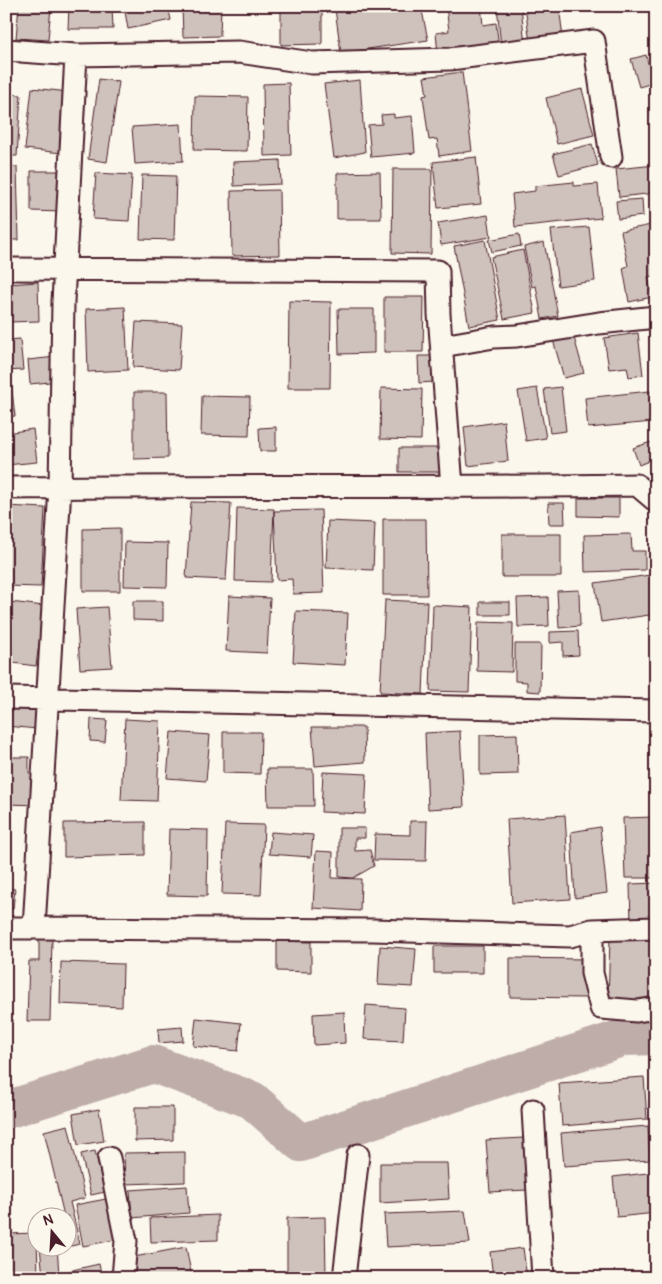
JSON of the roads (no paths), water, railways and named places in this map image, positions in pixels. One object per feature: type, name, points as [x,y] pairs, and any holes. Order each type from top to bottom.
[{"type":"street","points":[[6,50],[76,55],[239,52],[312,63],[450,58],[594,41],[611,157]]},
{"type":"street","points":[[34,928],[60,487],[65,270],[76,55]]},
{"type":"street","points":[[6,269],[438,271],[452,487]]},
{"type":"street","points":[[442,346],[494,337],[518,336],[599,323],[656,317]]},
{"type":"street","points":[[6,488],[637,485],[656,501]]},
{"type":"street","points":[[6,698],[656,711]]},
{"type":"street","points":[[6,928],[373,930],[570,936],[592,930],[656,928]]},
{"type":"street","points":[[592,930],[592,973],[601,1008],[637,1012],[656,1008]]},
{"type":"street","points":[[533,1110],[542,1278]]},
{"type":"street","points":[[344,1278],[358,1155]]},
{"type":"street","points":[[109,1158],[126,1241],[123,1278]]},
{"type":"waterway","points":[[6,1110],[153,1064],[252,1100],[301,1143],[625,1037],[656,1036]]}]
